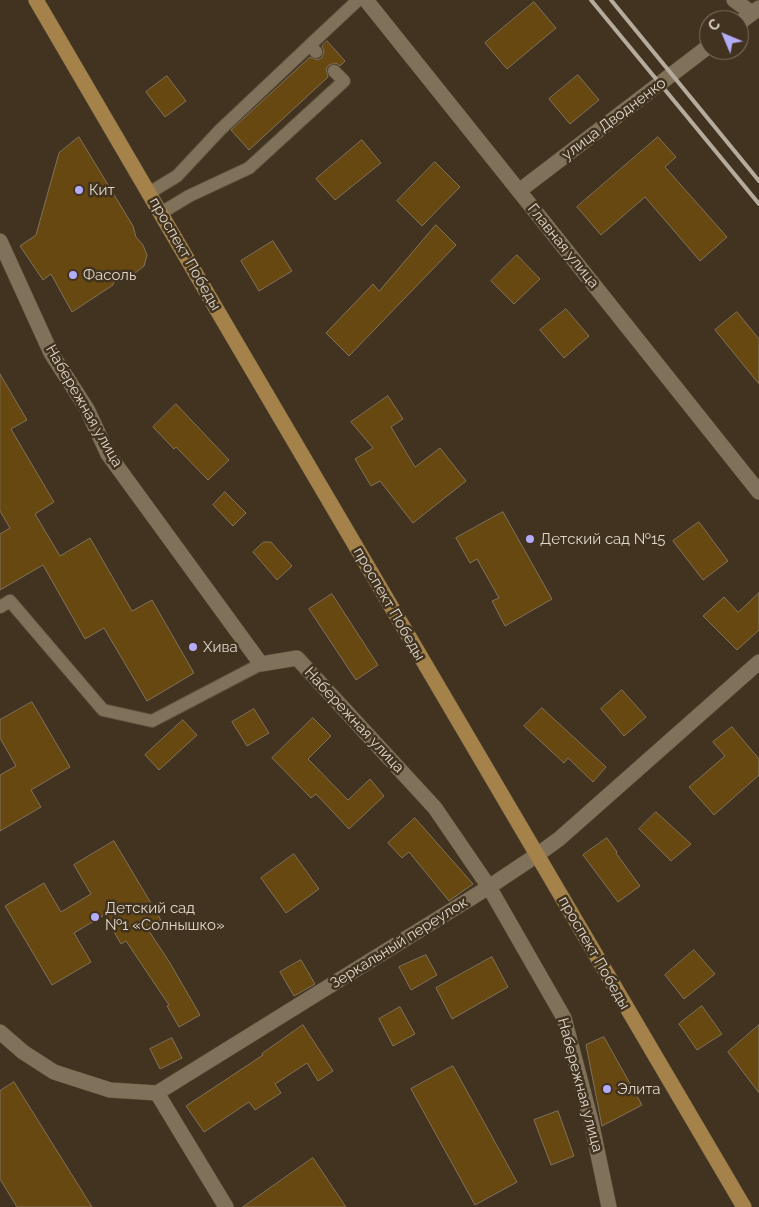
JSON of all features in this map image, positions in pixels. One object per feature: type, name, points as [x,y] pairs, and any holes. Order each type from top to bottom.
[{"type":"main road","name":"проспект Победы","points":[[36,0],[744,1207]]},
{"type":"street","name":"Главная улица","points":[[366,0],[759,492]]},
{"type":"street","points":[[734,0],[756,10]]},
{"type":"street","name":"улица Дводненко","points":[[519,191],[699,54]]},
{"type":"street","name":"Набережная улица","points":[[0,241],[51,353],[87,410],[108,454],[261,664],[297,658],[435,808],[489,887],[564,1018],[591,1121],[610,1207]]},
{"type":"street","name":"Зеркальный переулок","points":[[156,1093],[489,887],[537,855],[559,839],[759,662]]},
{"type":"street","points":[[0,1032],[23,1052],[54,1072],[110,1090],[156,1093],[226,1207]]},
{"type":"lane","points":[[149,194],[177,176],[220,130],[313,49],[358,0]]},
{"type":"lane","points":[[161,213],[189,196],[248,168],[344,81],[334,71]]},
{"type":"lane","points":[[0,607],[10,601],[103,710],[152,721],[261,664]]},
{"type":"building","points":[[534,2],[556,28],[507,69],[485,43]]},
{"type":"building","points":[[327,41],[345,61],[340,66],[336,63],[329,65],[326,69],[328,77],[249,150],[231,130],[310,57],[317,60],[322,58],[324,51],[322,46]]},
{"type":"building","points":[[578,75],[599,100],[570,124],[549,99]]},
{"type":"building","points":[[167,76],[186,101],[165,117],[146,92]]},
{"type":"building","name":"Кит","points":[[79,137],[133,226],[136,237],[143,245],[147,255],[144,266],[129,278],[116,277],[113,285],[72,312],[51,274],[43,280],[20,246],[36,235],[59,153]]},
{"type":"building","points":[[658,137],[676,157],[665,167],[727,237],[700,261],[645,197],[601,235],[577,207]]},
{"type":"building","points":[[362,140],[381,163],[335,200],[316,179]]},
{"type":"building","points":[[435,162],[460,187],[422,226],[397,201]]},
{"type":"building","points":[[436,225],[456,245],[349,356],[326,333],[373,284],[379,291]]},
{"type":"building","points":[[273,241],[292,271],[259,291],[241,261]]},
{"type":"building","points":[[517,255],[540,279],[514,304],[491,281]]},
{"type":"building","points":[[566,309],[589,336],[564,358],[540,330]]},
{"type":"building","points":[[737,312],[759,339],[759,384],[715,330]]},
{"type":"building","points":[[0,374],[27,420],[11,429],[54,502],[35,514],[60,556],[90,538],[132,611],[152,600],[194,673],[147,701],[104,628],[85,639],[43,565],[0,590],[0,534],[10,528],[0,511]]},
{"type":"building","points":[[388,396],[403,419],[391,427],[415,467],[440,448],[466,481],[413,523],[380,481],[371,486],[355,459],[373,448],[351,422]]},
{"type":"building","points":[[176,404],[229,460],[208,480],[176,447],[174,449],[153,427]]},
{"type":"building","points":[[225,492],[246,513],[233,526],[213,505]]},
{"type":"building","points":[[503,512],[552,599],[505,626],[492,601],[499,598],[477,559],[470,563],[456,538]]},
{"type":"building","points":[[699,522],[728,561],[703,580],[673,541]]},
{"type":"building","points":[[264,542],[271,542],[292,566],[277,580],[253,552]]},
{"type":"building","points":[[759,593],[759,630],[737,650],[703,616],[724,597],[738,612]]},
{"type":"building","points":[[332,594],[378,665],[356,680],[309,609]]},
{"type":"building","points":[[622,690],[646,717],[624,736],[601,709]]},
{"type":"building","points":[[32,702],[70,767],[31,790],[41,807],[0,831],[0,775],[16,766],[0,738],[0,720]]},
{"type":"building","points":[[542,708],[606,767],[593,782],[568,758],[564,763],[524,726]]},
{"type":"building","points":[[254,709],[269,733],[247,746],[232,722]]},
{"type":"building","points":[[313,718],[331,736],[308,759],[348,800],[370,779],[384,796],[349,829],[316,794],[311,798],[272,758]]},
{"type":"building","points":[[183,720],[197,735],[159,770],[145,755]]},
{"type":"building","points":[[732,727],[759,759],[759,775],[714,815],[689,787],[725,756],[713,742]]},
{"type":"building","points":[[656,812],[691,844],[671,861],[639,829]]},
{"type":"building","points":[[415,818],[473,884],[449,901],[409,852],[402,858],[388,843]]},
{"type":"building","points":[[607,838],[640,886],[618,902],[583,855]]},
{"type":"building","points":[[114,841],[161,920],[147,928],[200,1015],[179,1027],[167,1006],[169,1005],[126,941],[121,944],[104,915],[74,933],[91,962],[52,985],[5,906],[44,883],[61,912],[91,894],[74,865]]},
{"type":"building","points":[[294,854],[319,889],[286,913],[261,878]]},
{"type":"building","points":[[694,950],[715,974],[684,999],[665,975]]},
{"type":"building","points":[[426,955],[437,975],[411,990],[399,967]]},
{"type":"building","points":[[492,957],[508,987],[452,1019],[436,988]]},
{"type":"building","points":[[301,960],[315,984],[294,996],[280,972]]},
{"type":"building","points":[[702,1006],[722,1034],[697,1050],[679,1024]]},
{"type":"building","points":[[400,1007],[415,1034],[393,1046],[379,1019]]},
{"type":"building","points":[[303,1025],[333,1071],[318,1081],[307,1063],[275,1084],[281,1093],[255,1110],[249,1102],[204,1132],[186,1106],[263,1055]]},
{"type":"building","points":[[759,1025],[759,1093],[728,1052]]},
{"type":"building","points":[[604,1037],[642,1105],[602,1126],[586,1045]]},
{"type":"building","points":[[172,1038],[182,1058],[160,1069],[150,1049]]},
{"type":"building","points":[[453,1066],[517,1182],[475,1205],[411,1089]]},
{"type":"building","points":[[14,1082],[92,1207],[17,1207],[0,1179],[0,1091]]},
{"type":"building","points":[[558,1111],[574,1156],[551,1165],[534,1120]]},
{"type":"building","points":[[313,1158],[346,1207],[243,1207]]},
{"type":"railway","points":[[591,0],[759,204]]},
{"type":"railway","points":[[611,0],[759,181]]},
{"type":"place","name":"Кит","points":[[79,190]]},
{"type":"place","name":"Фасоль","points":[[73,275]]},
{"type":"place","name":"Детский сад №15","points":[[530,539]]},
{"type":"place","name":"Хива","points":[[193,647]]},
{"type":"place","name":"Детский сад №1 «Солнышко»","points":[[95,917]]},
{"type":"place","name":"Элита","points":[[607,1089]]}]
